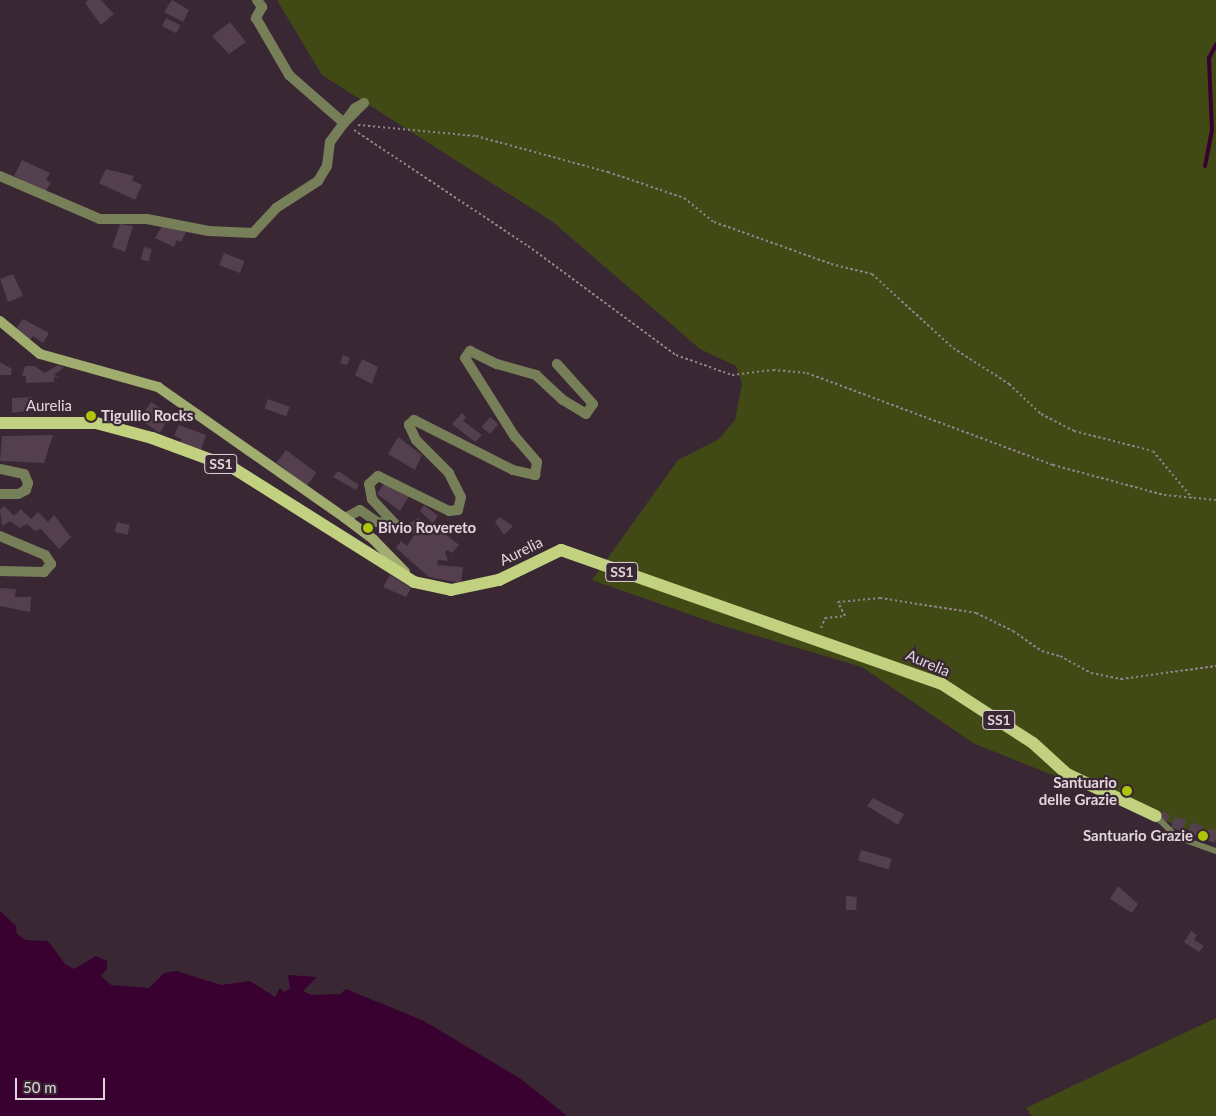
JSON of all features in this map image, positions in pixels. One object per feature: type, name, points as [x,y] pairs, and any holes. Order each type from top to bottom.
[{"type":"main road","name":"Aurelia","points":[[0,423],[96,423],[152,438],[233,468],[414,582],[451,590],[490,582],[561,550],[942,684],[1033,743],[1067,774],[1156,816]]},
{"type":"street","points":[[0,176],[100,219],[146,219],[209,231],[253,233],[276,208],[318,181],[327,166],[330,142],[344,123],[289,75],[256,18],[262,7],[257,0]]},
{"type":"street","points":[[0,321],[40,354],[158,388],[373,539],[414,582]]},
{"type":"street","points":[[345,518],[360,510],[376,522],[395,524],[372,499],[369,484],[378,476],[449,511],[458,510],[461,497],[449,473],[416,440],[409,425],[414,420],[513,470],[535,475],[537,462],[515,437],[465,358],[470,351],[497,364],[536,375],[563,400],[586,414],[593,404],[557,364]]},
{"type":"street","points":[[0,469],[24,474],[28,483],[26,490],[18,494],[0,494]]},
{"type":"street","points":[[0,536],[45,555],[51,564],[44,572],[0,571]]},
{"type":"lane","points":[[1156,816],[1177,837],[1216,851]]},
{"type":"path","points":[[344,123],[528,246],[676,354],[732,375],[773,370],[807,373],[1053,465],[1164,495],[1216,500]]},
{"type":"path","points":[[344,123],[476,136],[608,172],[684,198],[714,222],[831,264],[872,274],[953,348],[1009,384],[1041,414],[1074,431],[1153,451],[1193,498]]},
{"type":"path","points":[[830,644],[820,623],[825,618],[845,616],[838,602],[880,598],[976,613],[1013,631],[1042,651],[1076,663],[1091,673],[1121,679],[1216,666]]},
{"type":"green space","points":[[277,0],[1216,0],[1216,841],[973,743],[862,667],[717,624],[592,580],[678,460],[719,439],[735,420],[742,384],[736,366],[700,349],[553,222],[322,75]]},
{"type":"green space","points":[[1216,1018],[1216,1116],[1032,1116],[1026,1108]]},
{"type":"shaded area","points":[[0,911],[16,926],[17,934],[26,940],[48,941],[65,964],[74,969],[96,956],[107,961],[107,969],[101,976],[111,985],[149,988],[164,973],[176,971],[221,985],[250,981],[275,997],[280,988],[284,992],[290,988],[288,975],[317,977],[303,991],[311,995],[340,994],[346,989],[424,1021],[521,1079],[567,1116],[0,1116]]},
{"type":"building","points":[[88,0],[101,0],[114,14],[101,25],[85,3]]},
{"type":"building","points":[[172,0],[189,10],[183,22],[164,12]]},
{"type":"building","points":[[166,18],[180,25],[176,33],[162,26]]},
{"type":"building","points":[[230,22],[246,42],[229,54],[212,36]]},
{"type":"building","points":[[22,160],[50,173],[46,180],[51,183],[45,192],[14,176]]},
{"type":"building","points":[[106,169],[134,176],[132,180],[142,185],[135,200],[99,183]]},
{"type":"building","points":[[120,224],[133,226],[125,252],[112,247]]},
{"type":"building","points":[[163,225],[186,232],[181,242],[177,240],[174,247],[155,238]]},
{"type":"building","points":[[144,247],[152,249],[149,262],[141,260]]},
{"type":"building","points":[[224,253],[245,261],[240,273],[219,265]]},
{"type":"building","points":[[13,274],[23,296],[8,302],[0,279]]},
{"type":"building","points":[[23,319],[49,333],[43,343],[33,336],[29,341],[15,330]]},
{"type":"building","points":[[343,355],[350,358],[347,365],[340,363]]},
{"type":"building","points":[[362,359],[378,367],[372,384],[355,375]]},
{"type":"building","points":[[0,362],[12,369],[11,375],[0,375]]},
{"type":"building","points":[[58,365],[64,367],[54,375],[59,377],[54,377],[54,382],[26,383],[26,376],[22,376],[25,366],[34,366],[45,373]]},
{"type":"building","points":[[33,397],[33,410],[12,413],[12,398]]},
{"type":"building","points":[[268,399],[290,407],[286,416],[265,408]]},
{"type":"building","points":[[151,402],[171,415],[160,433],[140,420]]},
{"type":"building","points":[[462,413],[466,417],[463,421],[482,435],[475,442],[452,424]]},
{"type":"building","points":[[490,417],[498,424],[490,434],[481,427]]},
{"type":"building","points":[[179,425],[206,435],[201,450],[180,443],[182,439],[174,436]]},
{"type":"building","points":[[53,435],[44,463],[0,461],[2,436]]},
{"type":"building","points":[[398,437],[422,455],[415,470],[388,454]]},
{"type":"building","points":[[286,450],[316,473],[307,486],[276,463]]},
{"type":"building","points":[[338,471],[359,485],[356,490],[333,477]]},
{"type":"building","points":[[385,482],[409,496],[400,511],[377,494]]},
{"type":"building","points":[[424,505],[438,516],[433,523],[420,511]]},
{"type":"building","points":[[4,506],[14,516],[21,509],[31,519],[38,512],[48,522],[54,515],[71,537],[59,549],[41,529],[35,531],[27,524],[20,528],[10,521],[2,526],[0,510]]},
{"type":"building","points":[[499,517],[513,526],[504,535],[495,522]]},
{"type":"building","points":[[418,518],[433,530],[436,526],[459,545],[452,553],[447,550],[445,552],[448,561],[438,560],[437,565],[463,567],[461,583],[429,577],[396,548],[401,541],[407,546],[415,534],[404,526]]},
{"type":"building","points":[[117,522],[130,525],[127,535],[115,532]]},
{"type":"building","points":[[390,575],[411,588],[406,597],[383,587]]},
{"type":"building","points":[[0,588],[16,589],[15,597],[31,597],[30,612],[0,606]]},
{"type":"building","points":[[873,798],[904,814],[898,825],[867,806]]},
{"type":"building","points":[[861,850],[892,859],[889,869],[858,861]]},
{"type":"building","points":[[1118,886],[1138,904],[1132,913],[1110,899]]},
{"type":"building","points":[[846,896],[857,897],[856,910],[846,910]]},
{"type":"building","points":[[1191,931],[1197,935],[1194,940],[1204,946],[1199,952],[1184,942]]},
{"type":"waterway","points":[[1205,166],[1212,131],[1209,58],[1216,45]]},
{"type":"tunnel","points":[[1156,816],[1216,837]]},
{"type":"place","name":"Tigullio Rocks","points":[[91,416]]},
{"type":"place","name":"Bivio Rovereto","points":[[368,528]]},
{"type":"place","name":"Santuario delle Grazie","points":[[1127,791]]},
{"type":"place","name":"Santuario Grazie","points":[[1203,836]]}]
